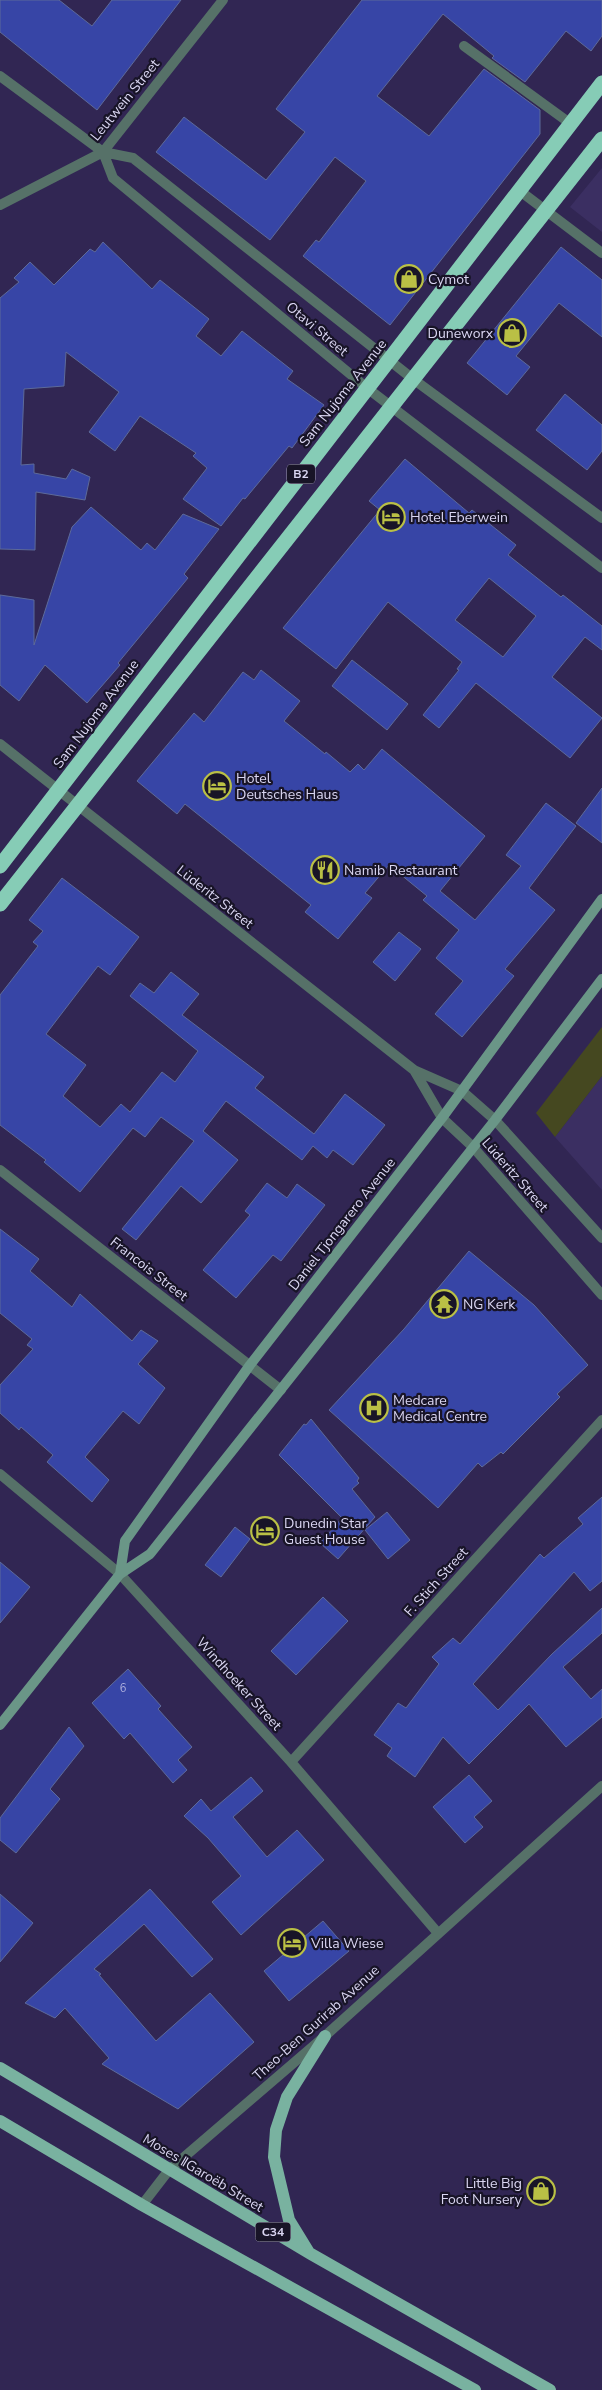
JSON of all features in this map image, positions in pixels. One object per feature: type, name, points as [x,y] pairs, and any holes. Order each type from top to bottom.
[{"type":"highway","name":"Sam Nujoma Avenue","points":[[0,866],[602,83]]},
{"type":"highway","name":"B2","points":[[0,904],[602,139]]},
{"type":"main road","points":[[310,2254],[289,2220],[274,2157],[276,2130],[287,2097],[325,2036]]},
{"type":"main road","name":"Moses ǁGaroëb Street","points":[[0,2068],[310,2254],[550,2390]]},
{"type":"main road","points":[[0,2121],[142,2205],[474,2390]]},
{"type":"street","name":"Leutwein Street","points":[[0,205],[104,152],[224,0]]},
{"type":"street","points":[[464,46],[571,124]]},
{"type":"street","name":"Otavi Street","points":[[0,76],[104,152],[134,158],[413,379],[602,518]]},
{"type":"street","name":"Otavi Street","points":[[104,152],[113,178],[367,388],[602,568]]},
{"type":"street","points":[[520,191],[602,253]]},
{"type":"street","name":"Lüderitz Street","points":[[0,744],[76,806],[414,1070],[462,1091],[495,1120],[602,1238]]},
{"type":"street","name":"Daniel Tjongarero Avenue","points":[[120,1574],[125,1541],[250,1365],[442,1118],[602,899]]},
{"type":"street","name":"Daniel Tjongarero Avenue","points":[[0,1725],[120,1574],[150,1554],[495,1120],[602,979]]},
{"type":"street","name":"Lüderitz Street","points":[[414,1070],[442,1118],[472,1147],[602,1295]]},
{"type":"street","name":"Francois Street","points":[[0,1170],[281,1390]]},
{"type":"street","name":"F. Stich Street","points":[[291,1762],[602,1420]]},
{"type":"street","name":"Windhoeker Street","points":[[0,1474],[120,1574],[291,1762],[437,1932]]},
{"type":"street","name":"Theo-Ben Gurirab Avenue","points":[[142,2205],[169,2170],[325,2036],[437,1932],[602,1786]]},
{"type":"shaded area","points":[[602,168],[602,232],[570,207]]},
{"type":"shaded area","points":[[602,1076],[602,1190],[555,1137]]},
{"type":"green space","points":[[602,1027],[602,1076],[555,1137],[536,1113]]},
{"type":"building","points":[[0,0],[59,0],[92,26],[112,0],[181,0],[97,110],[0,32]]},
{"type":"building","points":[[362,0],[602,0],[602,36],[591,51],[566,31],[525,82],[492,58],[494,56],[443,14],[377,96],[429,136],[484,69],[540,110],[540,134],[390,325],[303,256],[316,240],[319,242],[366,181],[335,157],[270,240],[156,152],[184,117],[266,180],[305,132],[276,109]]},
{"type":"building","points":[[103,242],[152,289],[160,280],[209,319],[196,336],[221,356],[242,331],[293,371],[287,379],[324,405],[292,448],[289,446],[221,526],[183,499],[207,468],[193,456],[196,453],[140,416],[115,451],[89,432],[119,392],[66,352],[64,386],[24,389],[21,465],[34,464],[34,473],[66,479],[72,469],[90,477],[85,500],[36,492],[35,550],[0,549],[0,298],[19,282],[14,278],[30,262],[54,285],[90,249],[95,252]]},
{"type":"building","points":[[561,247],[602,280],[602,337],[559,303],[516,356],[530,367],[507,395],[467,363]]},
{"type":"building","points":[[565,394],[602,425],[602,451],[587,470],[536,430]]},
{"type":"building","points":[[405,459],[469,513],[472,510],[516,545],[508,555],[561,597],[563,595],[602,626],[602,650],[585,637],[552,677],[602,718],[570,758],[476,683],[439,728],[423,715],[459,670],[457,669],[462,662],[388,602],[336,669],[283,628],[380,510],[369,501]],"holes":[[[489,578],[536,616],[503,657],[455,620]]]},
{"type":"building","points":[[91,507],[141,550],[147,543],[155,550],[183,514],[219,529],[184,574],[188,578],[118,663],[120,665],[87,703],[45,665],[19,701],[0,685],[0,595],[34,600],[34,645],[72,527]]},
{"type":"building","points":[[352,660],[408,704],[387,730],[332,686]]},
{"type":"building","points":[[261,670],[300,701],[284,721],[325,754],[326,752],[350,772],[358,764],[364,770],[382,749],[485,836],[440,891],[475,920],[521,866],[506,855],[546,803],[576,826],[529,888],[555,910],[505,969],[514,976],[462,1037],[435,1014],[463,981],[436,958],[459,930],[423,900],[427,896],[389,865],[365,893],[372,898],[338,939],[305,912],[311,905],[185,804],[177,814],[137,781],[194,713],[204,722],[243,672],[254,680]]},
{"type":"building","points":[[602,788],[602,843],[576,823]]},
{"type":"building","points":[[62,878],[139,937],[110,975],[98,966],[46,1034],[86,1065],[63,1096],[100,1127],[121,1104],[130,1112],[162,1072],[175,1082],[198,1051],[130,996],[140,983],[154,993],[171,972],[199,994],[182,1015],[264,1077],[255,1088],[314,1134],[345,1094],[385,1125],[353,1165],[333,1150],[327,1158],[313,1146],[302,1160],[226,1101],[203,1131],[238,1160],[201,1203],[181,1186],[136,1240],[122,1229],[194,1141],[161,1117],[145,1137],[133,1128],[80,1192],[44,1162],[46,1160],[0,1125],[0,995],[38,946],[33,942],[43,931],[29,920]]},
{"type":"building","points":[[399,932],[421,949],[395,981],[373,962]]},
{"type":"building","points":[[267,1183],[287,1198],[297,1184],[325,1205],[281,1261],[273,1255],[236,1298],[203,1270],[250,1215],[245,1211]]},
{"type":"building","points":[[0,1229],[39,1259],[30,1271],[72,1307],[80,1294],[132,1341],[141,1330],[158,1341],[138,1364],[165,1388],[139,1424],[123,1411],[85,1457],[109,1480],[92,1502],[47,1462],[53,1455],[21,1427],[19,1430],[0,1413],[0,1385],[33,1349],[27,1345],[32,1339],[0,1313]]},
{"type":"building","points":[[469,1251],[534,1305],[588,1365],[557,1394],[560,1397],[503,1454],[501,1452],[482,1467],[478,1463],[438,1508],[329,1410],[404,1329]]},
{"type":"building","points":[[311,1419],[359,1478],[357,1481],[359,1483],[352,1489],[375,1517],[338,1559],[320,1543],[342,1518],[279,1455],[304,1424],[306,1425]]},
{"type":"building","points":[[602,1497],[602,1581],[590,1591],[574,1572],[473,1684],[498,1710],[552,1654],[602,1608],[602,1633],[563,1667],[591,1699],[602,1689],[602,1717],[566,1747],[529,1704],[469,1764],[443,1737],[415,1777],[387,1756],[392,1748],[374,1735],[398,1703],[406,1708],[439,1664],[432,1657],[453,1638],[460,1644],[540,1554],[544,1558],[583,1524],[578,1518]]},
{"type":"building","points":[[387,1512],[410,1540],[388,1559],[365,1530]]},
{"type":"building","points":[[235,1527],[250,1539],[221,1577],[205,1565]]},
{"type":"building","points":[[0,1562],[30,1587],[0,1623]]},
{"type":"building","points":[[323,1597],[348,1621],[296,1675],[271,1651]]},
{"type":"building","points":[[128,1669],[161,1706],[158,1709],[192,1747],[178,1760],[187,1770],[173,1783],[130,1733],[124,1739],[92,1703]]},
{"type":"building","points":[[69,1727],[84,1746],[50,1789],[60,1799],[16,1853],[0,1840],[0,1818]]},
{"type":"building","points":[[469,1775],[492,1801],[474,1817],[483,1827],[465,1843],[433,1807]]},
{"type":"building","points":[[251,1777],[263,1791],[233,1817],[267,1857],[297,1830],[324,1860],[241,1935],[212,1902],[241,1876],[208,1838],[184,1816],[201,1799],[211,1811]]},
{"type":"building","points":[[150,1889],[213,1959],[192,1977],[144,1924],[94,1969],[101,1974],[99,1975],[156,2041],[210,1993],[254,2042],[178,2109],[102,2064],[109,2058],[65,2008],[55,2018],[25,2003]]},
{"type":"building","points":[[0,1894],[33,1923],[0,1962]]},
{"type":"building","points":[[323,1921],[349,1951],[289,2001],[264,1971]]},
{"type":"place","name":"Cymot","points":[[409,279]]},
{"type":"place","name":"Duneworx","points":[[512,333]]},
{"type":"place","name":"Hotel Eberwein","points":[[391,517]]},
{"type":"place","name":"Hotel Deutsches Haus","points":[[217,786]]},
{"type":"place","name":"Namib Restaurant","points":[[325,870]]},
{"type":"place","name":"NG Kerk","points":[[444,1304]]},
{"type":"place","name":"Medcare Medical Centre","points":[[374,1408]]},
{"type":"place","name":"Dunedin Star Guest House","points":[[265,1531]]},
{"type":"place","name":"Villa Wiese","points":[[292,1943]]},
{"type":"place","name":"Little Big Foot Nursery","points":[[541,2191]]}]
